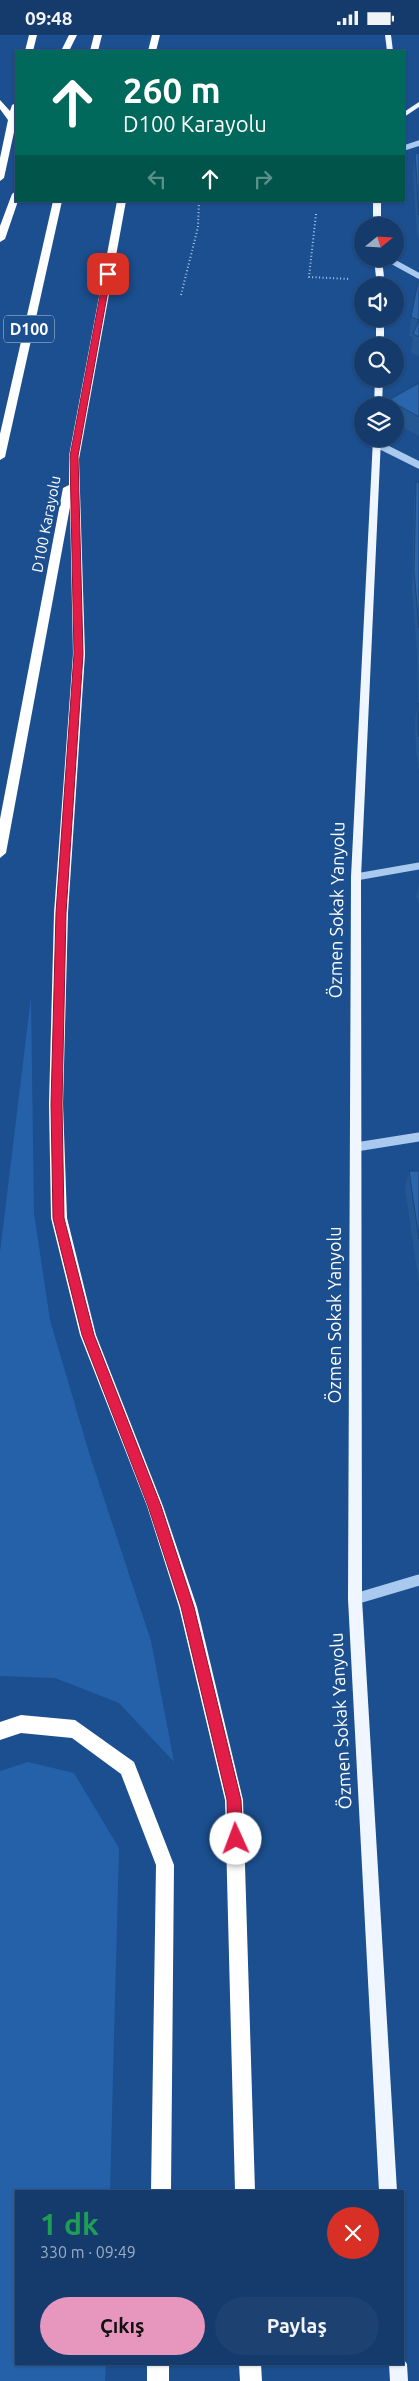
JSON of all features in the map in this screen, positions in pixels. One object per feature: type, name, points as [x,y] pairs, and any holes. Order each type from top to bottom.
[{"type":"highway","points":[[29,50],[33,35]]},
{"type":"highway","points":[[66,50],[73,35]]},
{"type":"highway","points":[[94,50],[98,35]]},
{"type":"highway","points":[[152,50],[156,35]]},
{"type":"highway","points":[[0,103],[13,120]]},
{"type":"highway","points":[[0,178],[15,110]]},
{"type":"highway","points":[[0,239],[15,197]]},
{"type":"highway","name":"D100","points":[[0,457],[58,202]]},
{"type":"highway","name":"D100 Karayolu","points":[[0,853],[122,202]]},
{"type":"highway","points":[[74,456],[79,654],[61,913],[56,1104],[58,1218],[88,1335],[155,1506],[188,1607],[234,1800],[245,2190]]},
{"type":"highway","points":[[0,1731],[21,1724],[75,1729],[128,1768],[165,1865],[161,2190]]},
{"type":"highway","points":[[158,2365],[158,2381]]},
{"type":"highway","points":[[250,2365],[251,2381]]},
{"type":"main road","points":[[388,35],[390,50]]},
{"type":"main road","points":[[405,114],[418,105]]},
{"type":"main road","points":[[377,202],[377,217]]},
{"type":"main road","name":"Özmen Sokak Yanyolu","points":[[377,447],[356,877],[354,1599],[388,2190]]},
{"type":"main road","points":[[398,2365],[399,2381]]},
{"type":"street","points":[[405,148],[419,143]]},
{"type":"street","points":[[403,267],[419,276]]},
{"type":"street","points":[[388,447],[419,465]]},
{"type":"street","points":[[356,877],[419,866]]},
{"type":"street","points":[[356,1147],[419,1137]]},
{"type":"street","points":[[354,1599],[419,1580]]},
{"type":"path","points":[[181,295],[198,227],[199,202]]},
{"type":"path","points":[[316,214],[309,277],[354,281]]},
{"type":"shaded area","points":[[31,997],[34,1213],[50,1320],[90,1456],[151,1641],[174,1762],[119,1703],[55,1678],[0,1676],[0,1252]]},
{"type":"shaded area","points":[[28,1762],[74,1773],[119,1848],[110,2190],[15,2190],[15,2365],[106,2365],[105,2381],[0,2381],[0,1771]]},
{"type":"building","points":[[419,153],[419,215],[415,154]]},
{"type":"building","points":[[419,282],[419,320],[411,317]]},
{"type":"building","points":[[419,320],[419,337],[413,334]]},
{"type":"building","points":[[419,383],[419,417],[404,408],[404,397],[394,397]]},
{"type":"building","points":[[419,482],[419,628],[414,571],[416,483]]},
{"type":"building","points":[[419,703],[419,737],[418,733]]},
{"type":"building","points":[[409,1171],[419,1171],[419,1239]]},
{"type":"route","points":[[108,274],[74,456],[79,654],[61,913],[56,1104],[58,1218],[88,1335],[155,1506],[188,1607],[234,1800],[236,1839]]}]
